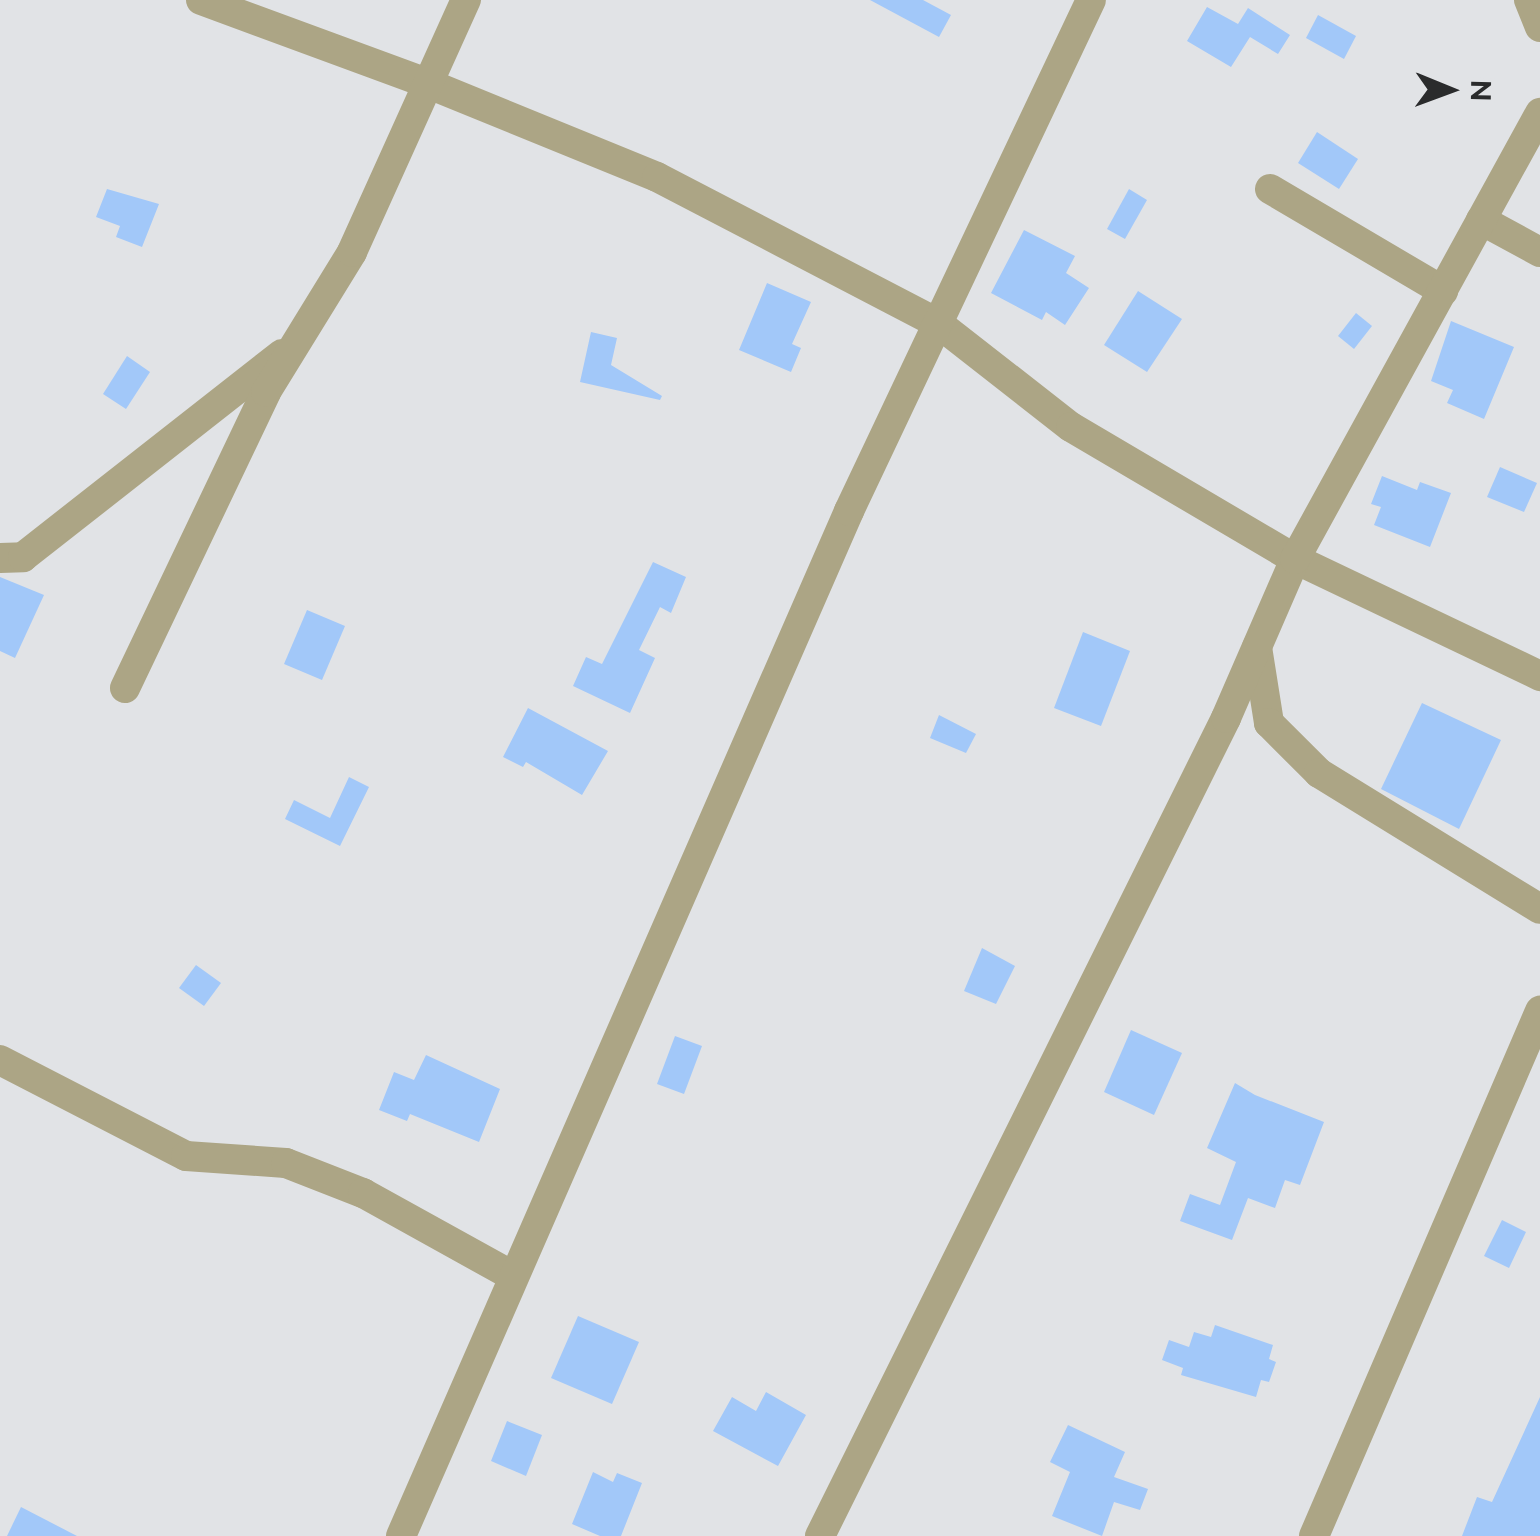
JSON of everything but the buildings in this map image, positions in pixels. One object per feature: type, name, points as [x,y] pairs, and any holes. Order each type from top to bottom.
[{"type":"street","points":[[201,0],[429,84],[656,178],[940,324],[1071,427],[1296,559],[1540,676]]},
{"type":"street","points":[[125,688],[266,392],[352,252],[466,0]]},
{"type":"street","points":[[400,1536],[849,512],[1091,0]]},
{"type":"street","points":[[1529,0],[1540,27]]},
{"type":"street","points":[[820,1536],[1257,647],[1296,559],[1540,112]]},
{"type":"street","points":[[1270,188],[1443,291]]},
{"type":"street","points":[[1481,220],[1540,252]]},
{"type":"street","points":[[0,558],[24,557],[297,342]]},
{"type":"street","points":[[1257,647],[1269,722],[1319,774],[1540,909]]},
{"type":"street","points":[[1314,1536],[1540,1011]]},
{"type":"street","points":[[0,1060],[186,1156],[286,1163],[363,1193],[513,1276]]}]
